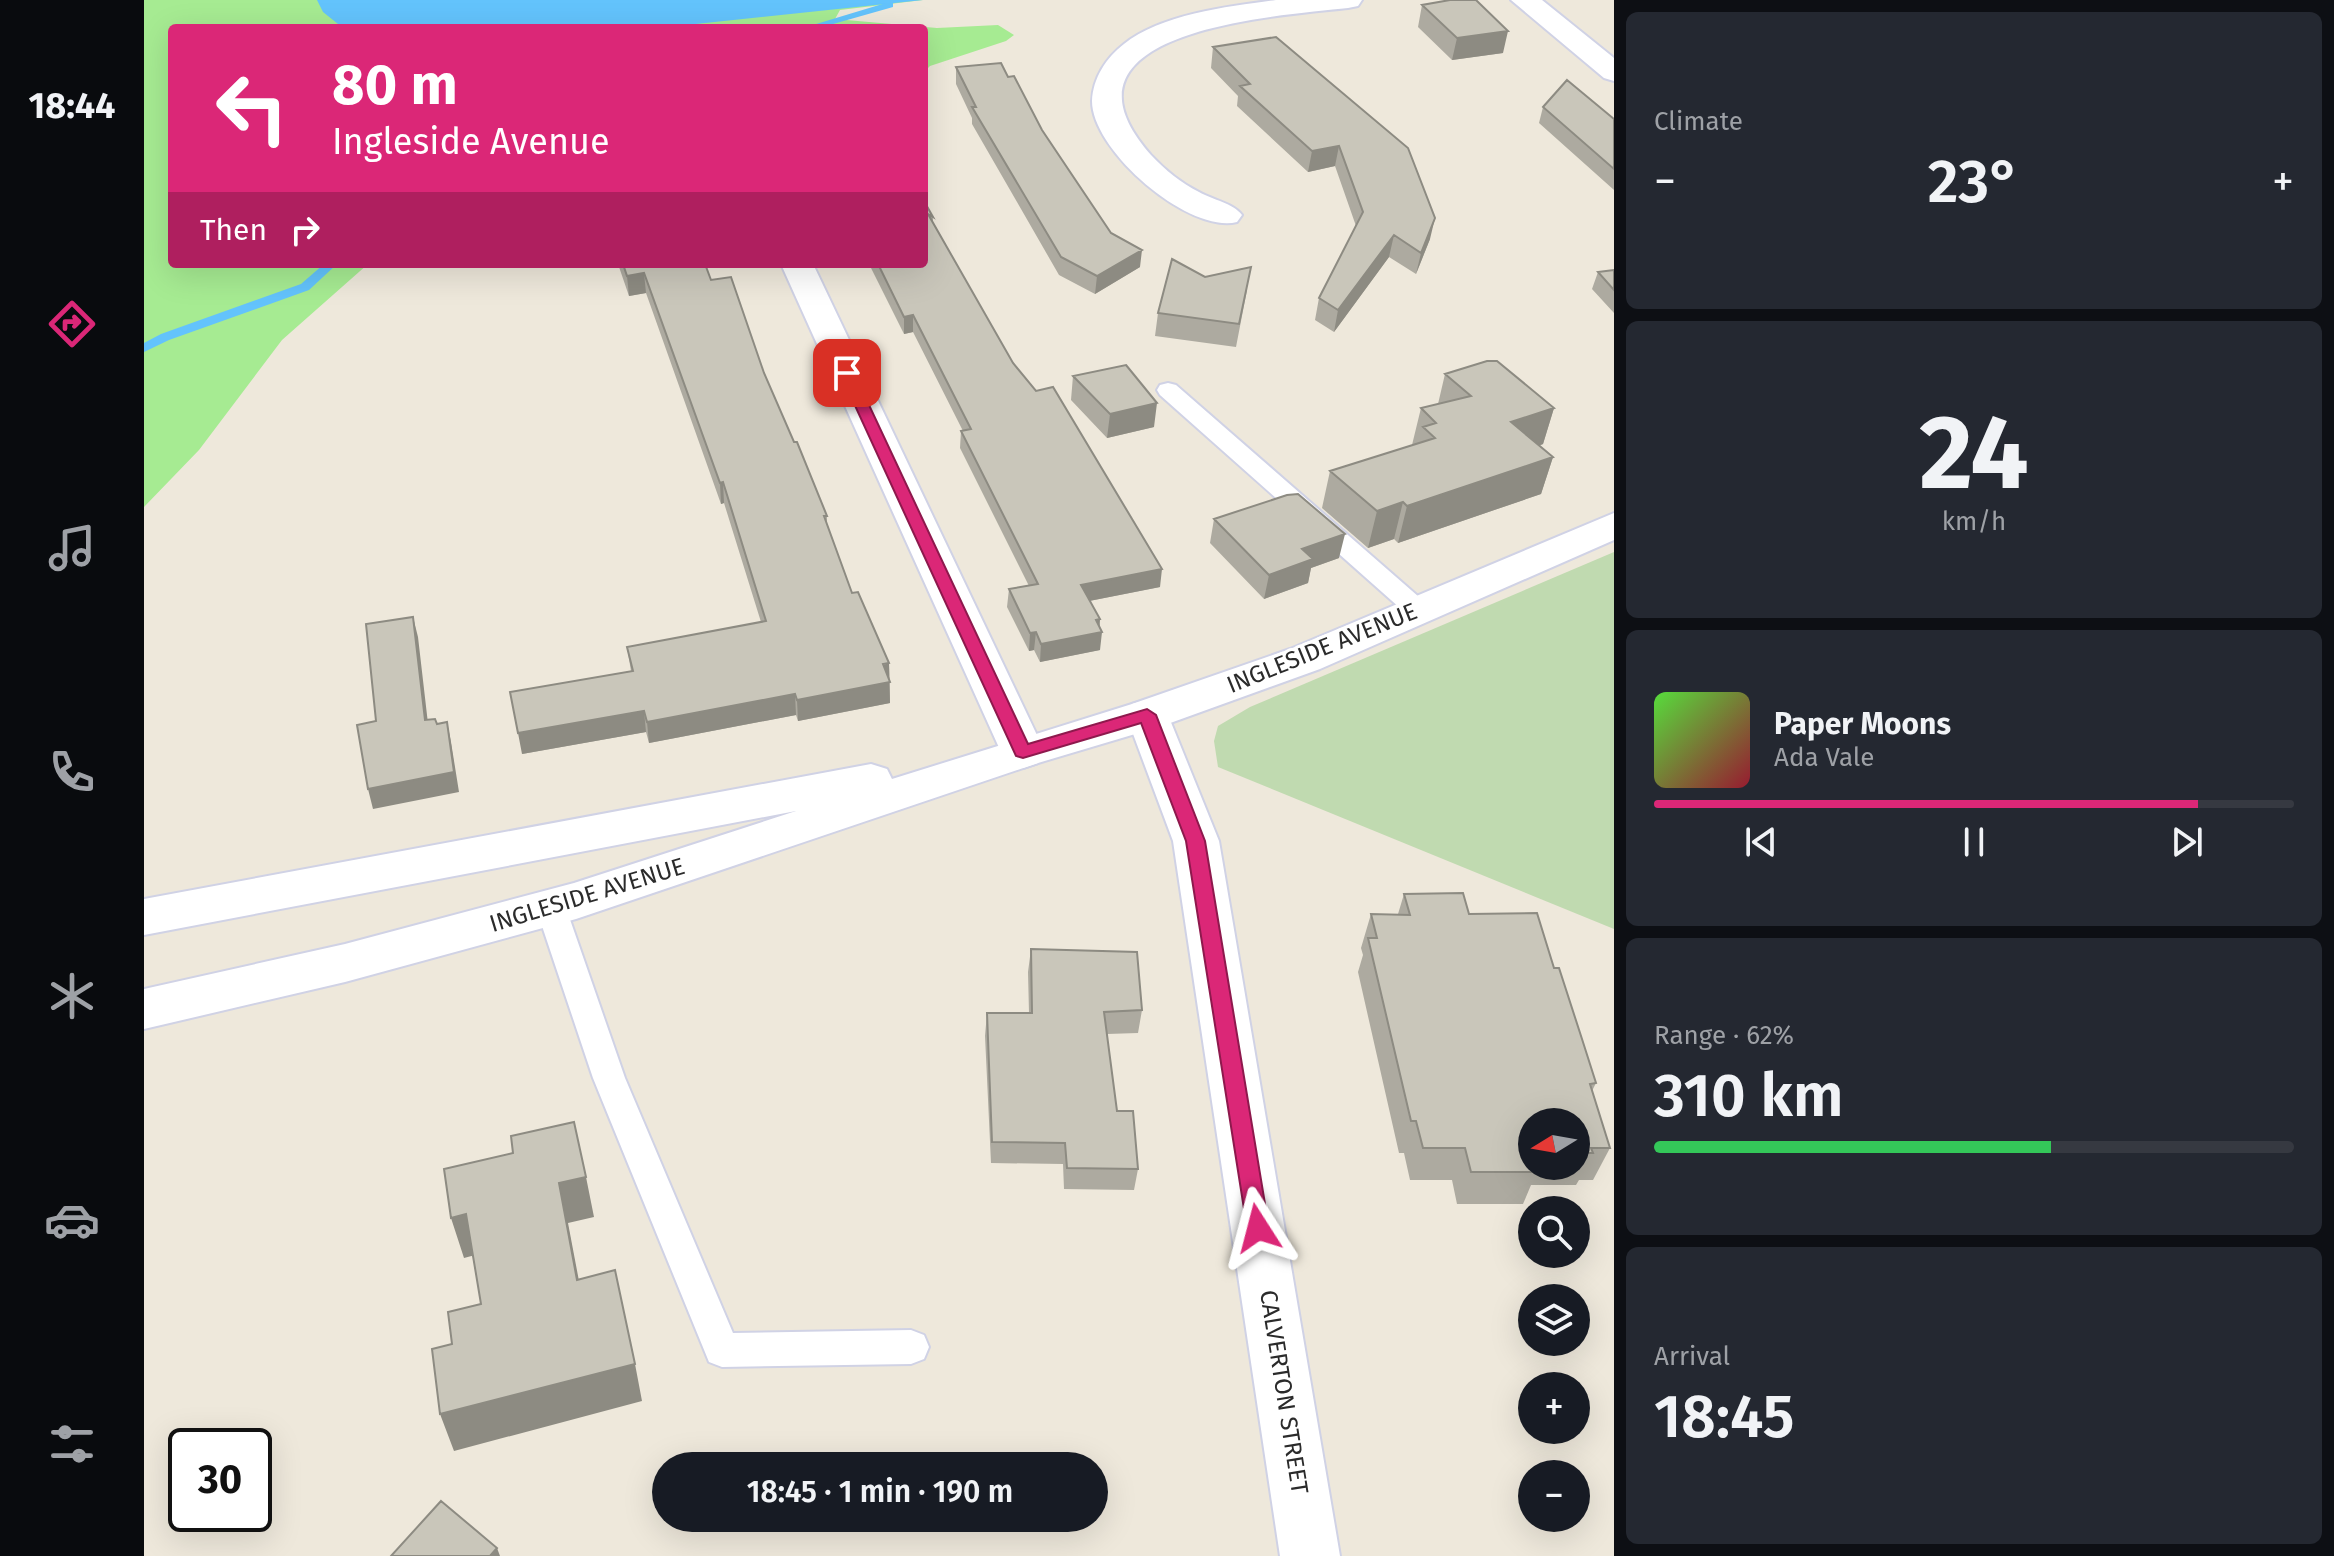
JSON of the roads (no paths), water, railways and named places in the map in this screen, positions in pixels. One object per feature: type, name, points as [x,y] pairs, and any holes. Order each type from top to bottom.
[{"type":"street","points":[[1226,215],[1188,202],[1160,183],[1139,162],[1115,128],[1107,109],[1106,83],[1115,64],[1137,45],[1166,32],[1204,21],[1348,0]]},
{"type":"street","points":[[1525,0],[1614,72]]},
{"type":"street","points":[[799,268],[1023,752]]},
{"type":"street","name":"INGLESIDE AVENUE","points":[[144,1009],[345,963],[551,908],[1023,752],[1147,715],[1305,659],[1614,525]]},
{"type":"street","name":"CALVERTON STREET","points":[[1147,715],[1196,841],[1310,1556]]},
{"type":"street","name":"INGLESIDE AVENUE","points":[[144,917],[1023,752]]},
{"type":"lane","points":[[1168,390],[1418,610]]},
{"type":"lane","points":[[551,908],[609,1078],[722,1350],[911,1347]]},
{"type":"water","points":[[317,0],[923,0],[696,24],[338,24],[323,12]]},
{"type":"waterway","points":[[822,24],[889,5]]},
{"type":"waterway","points":[[144,348],[165,337],[305,287],[326,268]]}]
